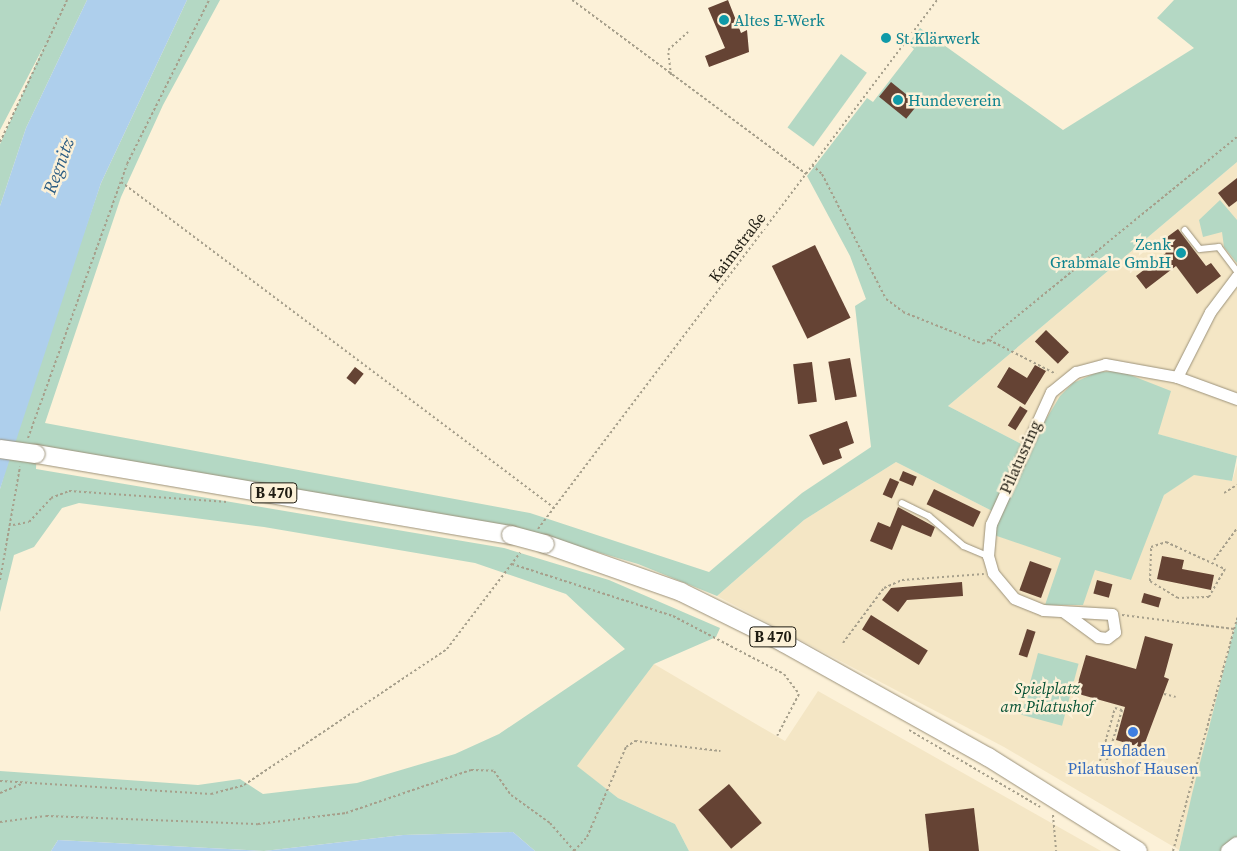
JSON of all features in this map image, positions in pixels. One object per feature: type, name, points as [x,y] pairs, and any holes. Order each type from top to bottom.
[{"type":"main road","name":"B 470","points":[[0,448],[540,539],[681,592],[784,643],[988,757],[1138,851]]},
{"type":"street","points":[[1177,377],[1210,312],[1237,276]]},
{"type":"street","name":"Pilatusring","points":[[1064,612],[1098,637],[1107,638],[1115,632],[1112,614],[1042,610],[1014,598],[993,573],[988,556],[991,524],[1023,446],[1051,392],[1064,379],[1105,364],[1177,377],[1237,398]]},
{"type":"street","points":[[1228,851],[1237,844]]},
{"type":"lane","points":[[1185,230],[1200,250],[1218,247],[1237,271]]},
{"type":"lane","points":[[902,503],[930,516],[964,546],[988,556]]},
{"type":"path","points":[[0,142],[66,0]]},
{"type":"path","points":[[0,580],[28,452],[120,182],[151,110],[209,0]]},
{"type":"path","points":[[572,0],[806,174]]},
{"type":"path","name":"Kaimstraße","points":[[540,539],[554,507],[937,0]]},
{"type":"path","points":[[671,75],[668,50],[688,32]]},
{"type":"path","points":[[0,131],[4,132]]},
{"type":"path","points":[[812,165],[822,174],[886,299],[903,312],[982,344],[1237,137]]},
{"type":"path","points":[[120,182],[554,507]]},
{"type":"path","points":[[988,339],[1016,350],[1064,379]]},
{"type":"path","points":[[1224,493],[1237,485]]},
{"type":"path","points":[[13,525],[29,522],[51,498],[69,490],[235,499]]},
{"type":"path","points":[[1214,560],[1237,528]]},
{"type":"path","points":[[1157,543],[1214,560],[1225,569],[1209,597],[1178,598],[1150,581],[1148,559],[1157,543]]},
{"type":"path","points":[[0,781],[211,794],[244,785],[447,649],[520,553]]},
{"type":"path","points":[[512,564],[674,616],[719,636],[784,674],[798,688],[798,702],[777,736]]},
{"type":"path","points":[[843,643],[884,588],[902,580],[993,573]]},
{"type":"path","points":[[1112,614],[1234,629]]},
{"type":"path","points":[[1174,851],[1237,618]]},
{"type":"path","points":[[719,636],[722,632]]},
{"type":"path","points":[[1164,694],[1176,697]]},
{"type":"path","points":[[1100,761],[1115,708],[1122,710],[1106,763]]},
{"type":"path","points":[[902,726],[1061,820]]},
{"type":"path","points":[[0,822],[46,816],[258,824],[346,813],[471,770],[494,771],[511,794],[550,823],[574,851],[587,837],[626,747],[635,741],[720,751]]},
{"type":"path","points":[[0,793],[26,782]]},
{"type":"path","points":[[1053,815],[1056,851]]},
{"type":"shaded area","points":[[1237,162],[1237,456],[1157,434],[1029,448],[948,406]]},
{"type":"shaded area","points":[[896,462],[1000,515],[992,534],[1130,580],[1164,495],[1194,474],[1232,481],[1237,465],[1237,618],[1179,850],[1004,747],[717,596],[804,520]]},
{"type":"shaded area","points":[[654,664],[785,741],[818,691],[1101,851],[689,851],[675,824],[618,798],[576,766]]},
{"type":"green space","points":[[0,0],[87,0],[26,128],[0,206],[0,144],[45,44],[0,130]]},
{"type":"green space","points":[[187,0],[220,0],[163,105],[121,197],[45,423],[530,513],[709,572],[802,493],[871,447],[855,306],[866,299],[850,256],[807,176],[867,98],[873,102],[914,49],[908,44],[920,28],[1063,130],[1194,48],[1157,18],[1174,0],[1237,0],[1237,162],[948,406],[1029,448],[1060,396],[1073,383],[1098,372],[1120,371],[1171,391],[1158,434],[1237,456],[1232,481],[1194,475],[1164,495],[1131,580],[1095,570],[1083,605],[1045,605],[1061,558],[991,534],[1000,515],[896,462],[804,520],[717,596],[638,564],[516,528],[37,445],[36,469],[504,548],[609,580],[720,628],[716,637],[654,664],[577,766],[618,798],[675,824],[689,851],[535,851],[513,832],[403,835],[264,851],[58,840],[51,851],[0,851],[0,771],[198,785],[240,779],[263,794],[357,783],[455,754],[499,734],[625,649],[566,594],[475,563],[264,527],[79,503],[62,508],[34,547],[14,555],[0,612],[0,489],[20,419],[101,183]]},
{"type":"green space","points":[[841,54],[867,73],[813,146],[788,128]]},
{"type":"green space","points":[[1220,200],[1237,220],[1237,263],[1224,247],[1222,232],[1203,237],[1199,220]]},
{"type":"green space","points":[[1237,618],[1237,851],[1179,851],[1192,794]]},
{"type":"green space","name":"Spielplatz am Pilatushof","points":[[1038,653],[1079,664],[1062,726],[1021,715]]},
{"type":"water","name":"Regnitz","points":[[87,0],[187,0],[101,183],[0,489],[0,206],[26,128]]},
{"type":"water","points":[[513,832],[535,851],[264,851],[403,835]]},
{"type":"water","points":[[58,840],[264,851],[51,851]]},
{"type":"building","points":[[728,0],[741,33],[747,30],[749,52],[709,67],[705,56],[725,48],[708,8]]},
{"type":"building","name":"Hundeverein","points":[[891,82],[918,104],[906,119],[879,97]]},
{"type":"building","points":[[1237,178],[1237,201],[1229,207],[1218,193]]},
{"type":"building","name":"Zenk Grabmale GmbH","points":[[1178,229],[1206,266],[1211,263],[1221,276],[1197,294],[1176,266],[1146,289],[1136,276],[1166,253],[1159,243]]},
{"type":"building","points":[[815,245],[851,318],[807,339],[772,266]]},
{"type":"building","points":[[1046,330],[1069,352],[1058,364],[1035,342]]},
{"type":"building","points":[[850,358],[857,396],[835,400],[828,362]]},
{"type":"building","points":[[812,362],[817,402],[798,404],[793,364]]},
{"type":"building","points":[[1035,365],[1046,371],[1025,405],[997,387],[1009,367],[1027,378]]},
{"type":"building","points":[[355,367],[364,374],[355,385],[346,378]]},
{"type":"building","points":[[1020,406],[1028,411],[1015,430],[1008,426]]},
{"type":"building","points":[[847,421],[854,443],[839,449],[842,458],[823,465],[809,435]]},
{"type":"building","points":[[903,471],[917,477],[913,486],[899,480]]},
{"type":"building","points":[[890,478],[899,482],[892,499],[883,494]]},
{"type":"building","points":[[934,489],[981,512],[973,527],[927,504]]},
{"type":"building","points":[[898,507],[935,527],[931,537],[902,525],[892,550],[870,541],[878,522],[890,527]]},
{"type":"building","points":[[1162,556],[1184,560],[1182,569],[1214,575],[1211,590],[1157,579]]},
{"type":"building","points":[[1030,561],[1052,569],[1041,598],[1019,590]]},
{"type":"building","points":[[1097,580],[1112,584],[1109,598],[1093,594]]},
{"type":"building","points":[[962,582],[963,596],[907,600],[898,612],[882,600],[891,588]]},
{"type":"building","points":[[1144,593],[1161,598],[1159,608],[1141,603]]},
{"type":"building","points":[[871,615],[928,651],[919,665],[862,629]]},
{"type":"building","points":[[1027,629],[1036,632],[1027,657],[1019,655]]},
{"type":"building","points":[[1145,636],[1173,644],[1164,677],[1169,679],[1143,748],[1116,740],[1125,707],[1075,693],[1086,655],[1136,669]]},
{"type":"building","points":[[729,784],[762,823],[731,849],[698,810]]},
{"type":"building","points":[[974,808],[979,851],[929,851],[925,814]]},
{"type":"place","name":"Altes E-Werk","points":[[724,20]]},
{"type":"place","name":"St.Klärwerk","points":[[886,38]]},
{"type":"place","name":"Hundeverein","points":[[898,100]]},
{"type":"place","name":"Zenk Grabmale GmbH","points":[[1181,253]]},
{"type":"place","name":"Hofladen Pilatushof Hausen","points":[[1133,732]]}]
